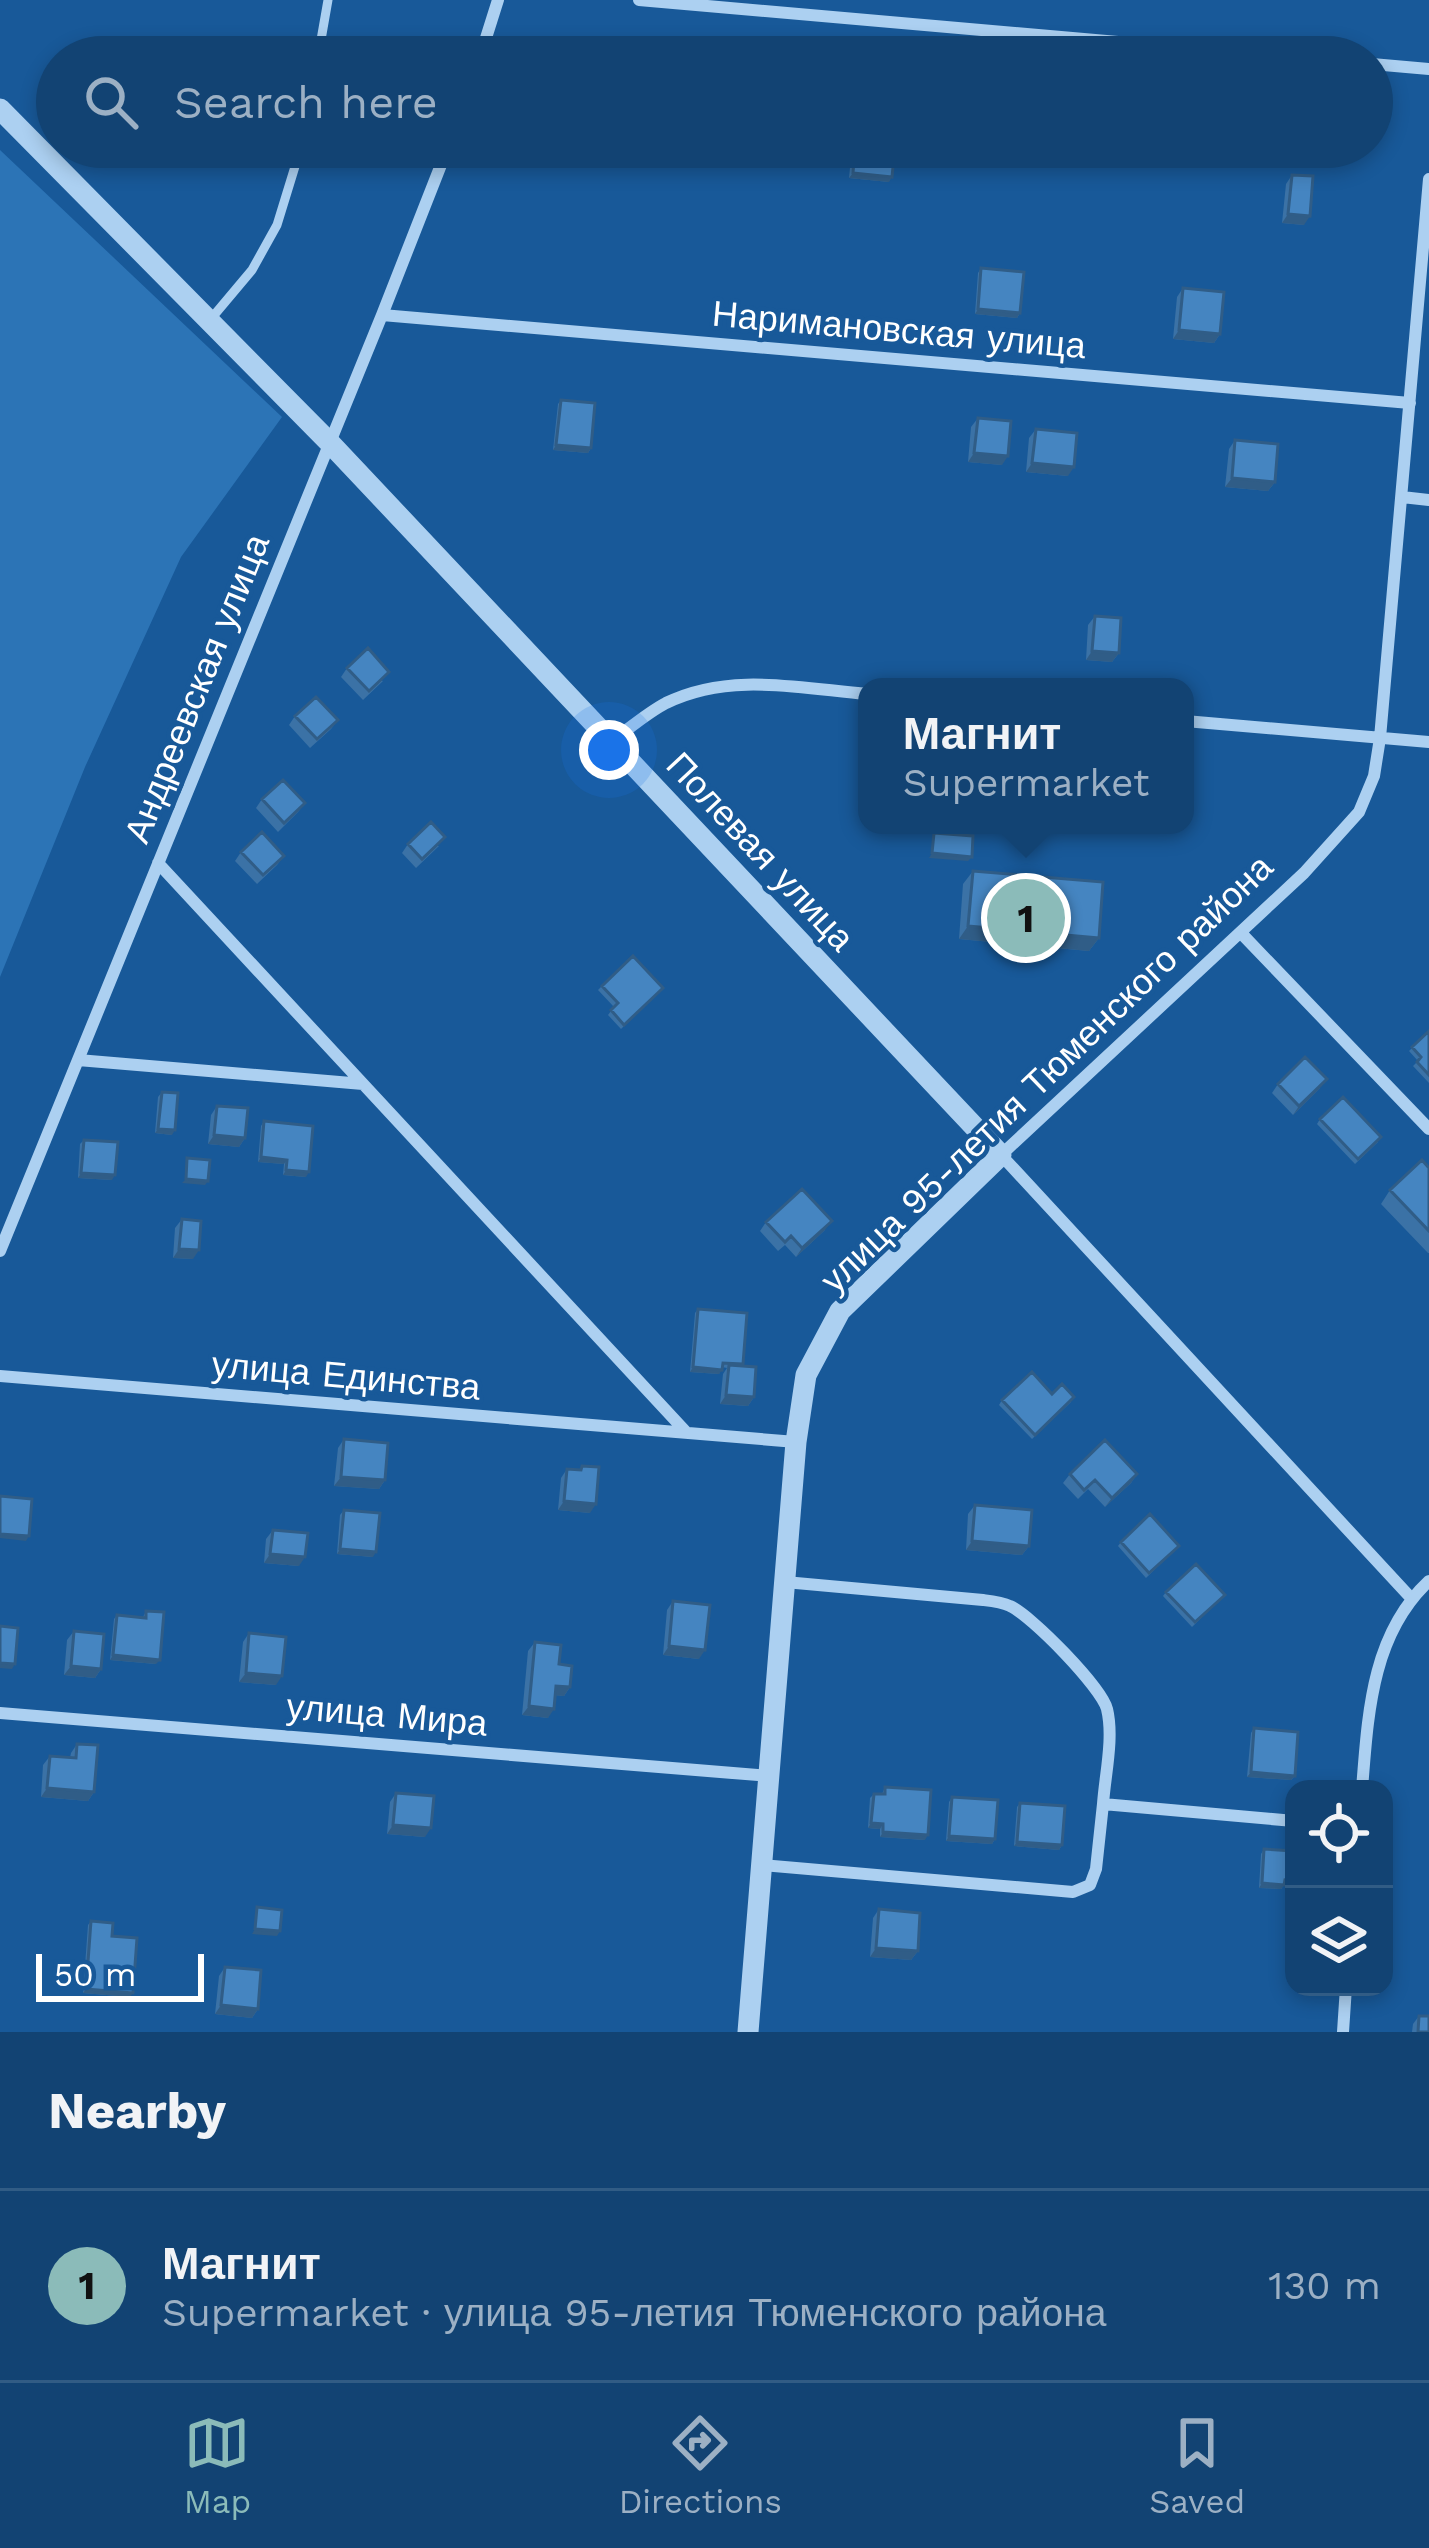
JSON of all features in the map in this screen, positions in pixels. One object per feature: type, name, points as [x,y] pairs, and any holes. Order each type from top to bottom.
[{"type":"street","points":[[487,36],[498,0]]},
{"type":"street","points":[[639,0],[1050,36]]},
{"type":"street","points":[[1393,66],[1429,69]]},
{"type":"street","name":"Полевая улица","points":[[0,109],[36,146]]},
{"type":"street","name":"Полевая улица","points":[[58,168],[613,741],[1411,1598]]},
{"type":"street","name":"Андреевская улица","points":[[0,1251],[440,168]]},
{"type":"street","name":"улица 95-летия Тюменского района","points":[[748,2032],[796,1442],[806,1375],[839,1311],[1304,873],[1359,812],[1374,776],[1380,738],[1410,403],[1423,317],[1429,179]]},
{"type":"street","name":"Наримановская улица","points":[[382,315],[1410,403]]},
{"type":"street","points":[[1402,497],[1429,500]]},
{"type":"street","points":[[613,741],[662,705],[700,689],[740,682],[858,693]]},
{"type":"street","points":[[1194,722],[1429,742]]},
{"type":"street","points":[[158,862],[688,1433]]},
{"type":"street","points":[[1241,933],[1429,1129]]},
{"type":"street","points":[[78,1060],[363,1084]]},
{"type":"street","name":"улица Единства","points":[[0,1376],[796,1442]]},
{"type":"street","points":[[1363,1780],[1381,1653],[1411,1598],[1429,1581]]},
{"type":"street","points":[[761,1865],[1073,1892],[1090,1885],[1096,1869],[1103,1804],[1106,1703],[1025,1615],[1006,1603],[785,1582]]},
{"type":"street","name":"улица Мира","points":[[0,1713],[769,1775]]},
{"type":"street","points":[[1103,1804],[1285,1820]]},
{"type":"street","points":[[1343,2032],[1345,1996]]},
{"type":"lane","points":[[322,36],[328,0]]},
{"type":"lane","points":[[209,321],[252,270],[277,225],[295,168]]},
{"type":"shaded area","points":[[0,150],[282,417],[181,557],[85,767],[0,977]]},
{"type":"building","points":[[853,168],[893,168],[892,177],[853,173]]},
{"type":"building","points":[[1292,175],[1313,176],[1310,216],[1288,214]]},
{"type":"building","points":[[981,268],[1024,272],[1020,313],[978,309]]},
{"type":"building","points":[[1183,288],[1224,292],[1220,334],[1179,330]]},
{"type":"building","points":[[561,400],[595,403],[591,448],[556,445]]},
{"type":"building","points":[[978,418],[1011,421],[1008,456],[974,453]]},
{"type":"building","points":[[1036,429],[1077,433],[1074,467],[1032,463]]},
{"type":"building","points":[[1235,440],[1278,444],[1275,482],[1232,478]]},
{"type":"building","points":[[1095,616],[1121,618],[1119,653],[1092,651]]},
{"type":"building","points":[[368,648],[389,672],[369,691],[347,668]]},
{"type":"building","points":[[316,697],[338,720],[317,739],[295,716]]},
{"type":"building","points":[[283,780],[305,803],[284,823],[262,799]]},
{"type":"building","points":[[431,822],[445,837],[422,859],[408,844]]},
{"type":"building","points":[[262,832],[284,856],[263,875],[241,852]]},
{"type":"building","points":[[934,834],[973,836],[972,857],[932,853]]},
{"type":"building","points":[[973,871],[1103,882],[1099,938],[968,926]]},
{"type":"building","points":[[633,956],[663,988],[624,1025],[611,1010],[618,1003],[602,986]]},
{"type":"building","points":[[1429,1031],[1429,1075],[1412,1047]]},
{"type":"building","points":[[1305,1057],[1327,1079],[1299,1106],[1278,1084]]},
{"type":"building","points":[[162,1092],[178,1093],[175,1130],[158,1129]]},
{"type":"building","points":[[1343,1097],[1381,1137],[1358,1159],[1320,1119]]},
{"type":"building","points":[[217,1106],[248,1108],[245,1138],[214,1135]]},
{"type":"building","points":[[264,1121],[313,1126],[309,1172],[286,1170],[287,1160],[261,1157]]},
{"type":"building","points":[[84,1140],[118,1142],[115,1175],[81,1173]]},
{"type":"building","points":[[187,1158],[210,1160],[208,1181],[186,1179]]},
{"type":"building","points":[[1422,1160],[1429,1168],[1429,1231],[1390,1190]]},
{"type":"building","points":[[802,1189],[832,1221],[802,1248],[791,1236],[785,1242],[766,1222]]},
{"type":"building","points":[[182,1219],[201,1221],[199,1250],[179,1249]]},
{"type":"building","points":[[698,1309],[747,1313],[743,1364],[723,1363],[722,1370],[693,1367]]},
{"type":"building","points":[[729,1365],[756,1367],[754,1397],[726,1395]]},
{"type":"building","points":[[1032,1372],[1052,1394],[1062,1384],[1074,1397],[1035,1435],[1002,1400]]},
{"type":"building","points":[[344,1439],[388,1443],[385,1480],[341,1477]]},
{"type":"building","points":[[1105,1440],[1137,1474],[1112,1498],[1095,1480],[1084,1490],[1070,1474]]},
{"type":"building","points":[[582,1466],[599,1467],[596,1504],[564,1501],[567,1469],[581,1470]]},
{"type":"building","points":[[0,1496],[32,1499],[29,1536],[0,1534]]},
{"type":"building","points":[[975,1505],[1032,1510],[1029,1546],[972,1541]]},
{"type":"building","points":[[344,1510],[380,1513],[376,1552],[340,1549]]},
{"type":"building","points":[[1150,1514],[1179,1546],[1149,1573],[1121,1542]]},
{"type":"building","points":[[273,1530],[308,1533],[305,1557],[270,1554]]},
{"type":"building","points":[[1196,1564],[1225,1595],[1195,1622],[1166,1592]]},
{"type":"building","points":[[673,1601],[710,1605],[705,1650],[669,1646]]},
{"type":"building","points":[[146,1611],[164,1612],[160,1660],[113,1655],[117,1615],[146,1618]]},
{"type":"building","points":[[0,1626],[18,1628],[15,1664],[0,1663]]},
{"type":"building","points":[[74,1631],[104,1634],[101,1669],[71,1666]]},
{"type":"building","points":[[249,1633],[286,1637],[282,1676],[246,1673]]},
{"type":"building","points":[[535,1642],[561,1645],[559,1664],[572,1666],[570,1687],[556,1686],[554,1709],[529,1706]]},
{"type":"building","points":[[1254,1728],[1298,1732],[1295,1776],[1251,1772]]},
{"type":"building","points":[[77,1744],[98,1745],[94,1792],[47,1788],[50,1756],[76,1758]]},
{"type":"building","points":[[885,1787],[931,1790],[928,1835],[883,1832],[883,1824],[871,1823],[874,1794],[885,1794]]},
{"type":"building","points":[[396,1793],[434,1796],[431,1828],[393,1825]]},
{"type":"building","points":[[952,1797],[998,1800],[995,1839],[949,1836]]},
{"type":"building","points":[[1020,1803],[1065,1806],[1062,1845],[1017,1842]]},
{"type":"building","points":[[1264,1849],[1285,1850],[1284,1885],[1262,1883]]},
{"type":"building","points":[[257,1907],[282,1910],[280,1931],[255,1929]]},
{"type":"building","points":[[879,1909],[920,1913],[918,1951],[876,1948]]},
{"type":"building","points":[[91,1921],[113,1923],[112,1936],[137,1938],[133,1993],[86,1989]]},
{"type":"building","points":[[225,1967],[261,1970],[258,2009],[221,2005]]},
{"type":"building","points":[[1419,2016],[1429,2016],[1429,2032],[1418,2032]]},
{"type":"place","name":"Магнит","points":[[1026,918]]}]
